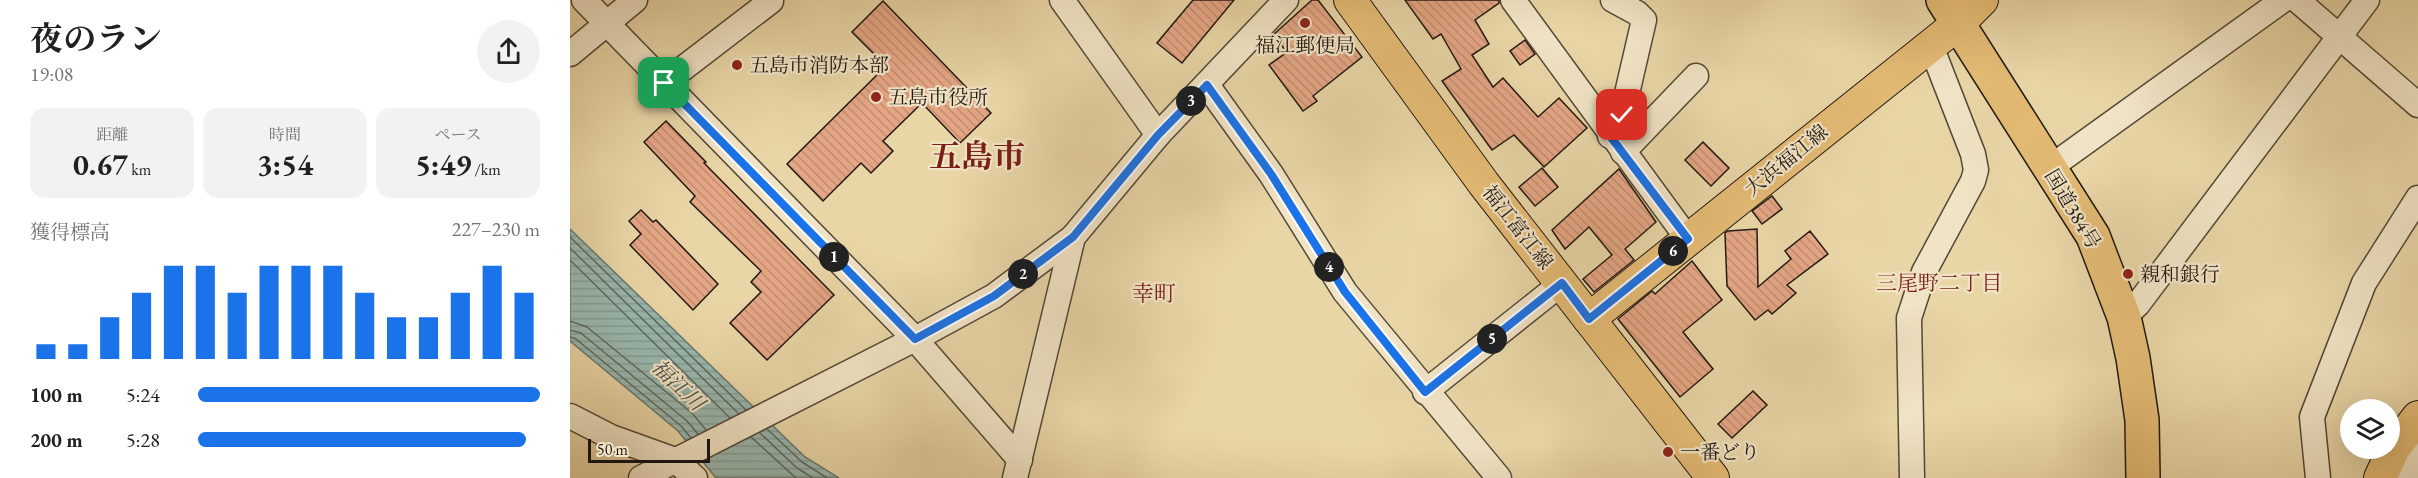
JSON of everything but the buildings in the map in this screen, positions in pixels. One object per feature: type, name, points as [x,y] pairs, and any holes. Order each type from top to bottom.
[{"type":"highway","name":"国道384号","points":[[1951,11],[2048,169],[2093,236],[2124,317],[2138,385],[2143,478]]},
{"type":"main road","name":"福江富江線","points":[[1350,0],[1484,184],[1713,478]]},
{"type":"main road","name":"大浜福江線","points":[[1589,319],[1928,46],[1951,11],[1982,0]]},
{"type":"main road","points":[[2380,478],[2394,448],[2418,417]]},
{"type":"street","points":[[584,0],[915,339],[1018,469]]},
{"type":"street","points":[[570,54],[635,0]]},
{"type":"street","points":[[664,83],[772,0]]},
{"type":"street","points":[[1062,0],[1158,135]]},
{"type":"street","points":[[640,478],[915,339],[994,296],[1073,237],[1158,135],[1286,0]]},
{"type":"street","points":[[1513,0],[1688,239]]},
{"type":"street","points":[[1613,0],[1637,13],[1644,20],[1617,144]]},
{"type":"street","points":[[2048,169],[2283,0]]},
{"type":"street","points":[[2297,0],[2418,105]]},
{"type":"street","points":[[2124,317],[2138,304],[2338,35],[2367,0]]},
{"type":"street","points":[[1912,478],[1909,318],[1924,273],[1965,199],[1976,170],[1965,133],[1936,59],[1928,46]]},
{"type":"street","points":[[1617,144],[1696,76]]},
{"type":"street","points":[[1207,85],[1271,174],[1345,292],[1425,392],[1499,478]]},
{"type":"street","points":[[2318,478],[2312,417],[2364,282],[2418,198]]},
{"type":"street","points":[[1018,469],[1073,237]]},
{"type":"street","points":[[1425,392],[1562,283]]},
{"type":"street","points":[[570,416],[611,437],[675,460],[695,478]]},
{"type":"street","points":[[2407,478],[2413,455],[2418,450]]},
{"type":"water","name":"福江川","points":[[570,229],[805,457],[839,478],[716,478],[678,431],[570,341]]},
{"type":"place","name":"福江郵便局","points":[[1305,23]]},
{"type":"place","name":"五島市消防本部","points":[[737,65]]},
{"type":"place","name":"五島市役所","points":[[876,97]]},
{"type":"place","name":"親和銀行","points":[[2128,274]]},
{"type":"place","name":"一番どり","points":[[1668,452]]},
{"type":"district","name":"五島市","points":[[977,156]]},
{"type":"district","name":"三尾野二丁目","points":[[1939,283]]},
{"type":"district","name":"幸町","points":[[1154,293]]},
{"type":"route","points":[[664,83],[915,339],[994,296],[1073,237],[1158,135],[1207,85],[1271,174],[1345,292],[1425,392],[1562,283],[1589,319],[1688,239],[1610,136],[1622,115]]}]
